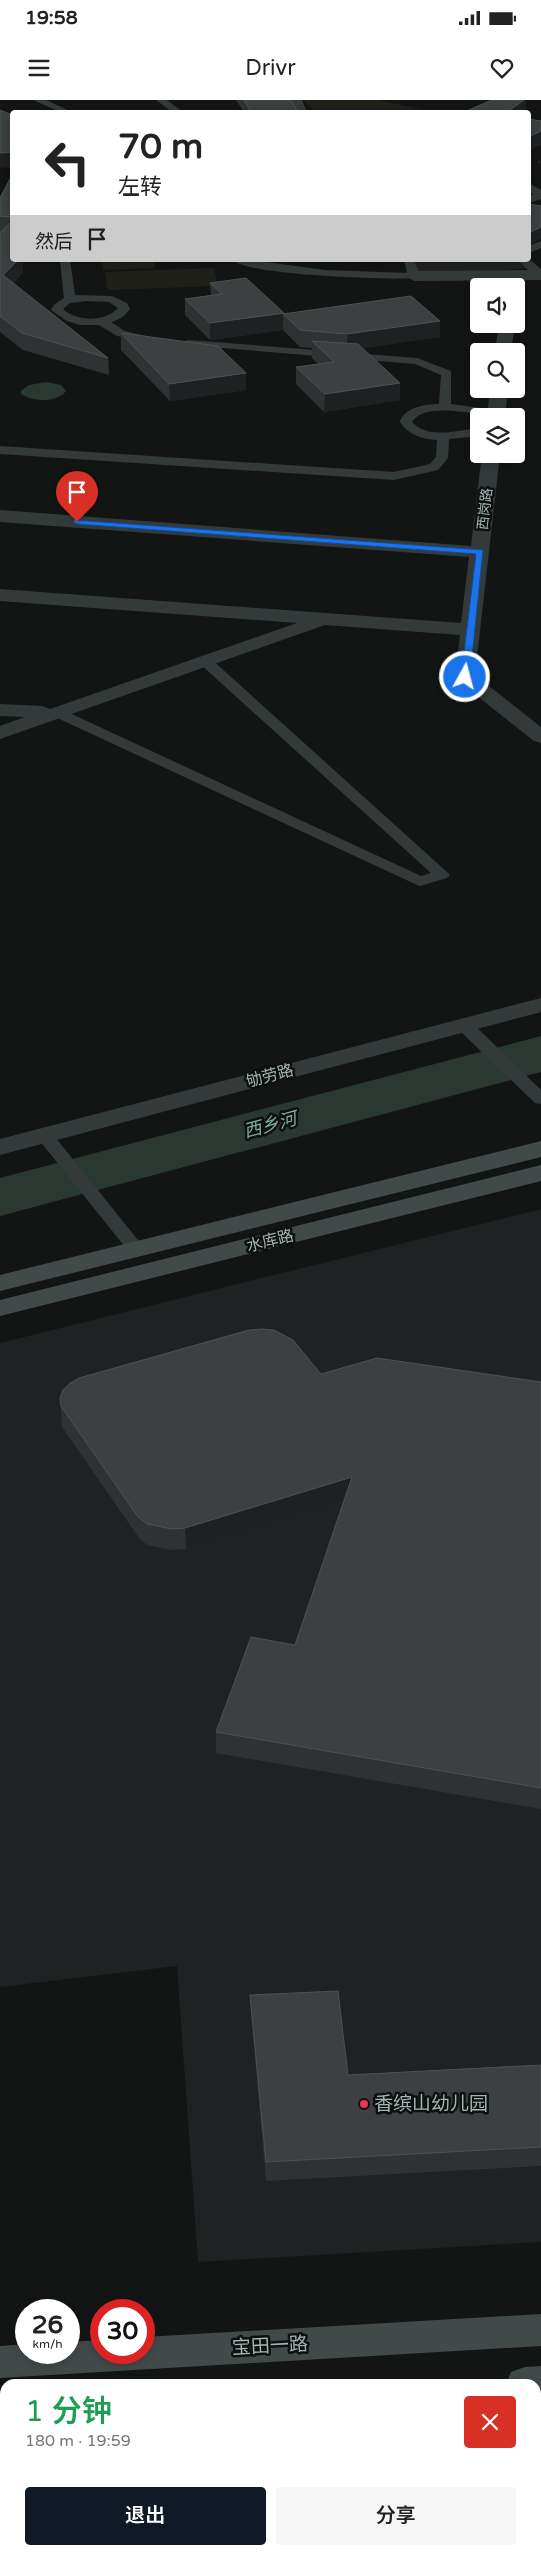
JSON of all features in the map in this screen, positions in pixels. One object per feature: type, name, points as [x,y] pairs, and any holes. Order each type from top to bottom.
[{"type":"main road","name":"水库路","points":[[0,1283],[541,1150]]},
{"type":"main road","name":"水库路","points":[[0,1308],[541,1173]]},
{"type":"main road","name":"宝田一路","points":[[0,2362],[541,2330]]},
{"type":"street","points":[[411,268],[541,275]]},
{"type":"street","points":[[526,288],[541,275]]},
{"type":"street","name":"西岗路","points":[[490,463],[465,677],[541,737]]},
{"type":"street","points":[[0,516],[480,552]]},
{"type":"street","points":[[0,595],[471,630]]},
{"type":"street","points":[[0,733],[327,619]]},
{"type":"street","points":[[0,710],[58,713]]},
{"type":"street","name":"劬劳路","points":[[0,1147],[469,1029],[541,1005]]},
{"type":"lane","points":[[38,100],[62,110]]},
{"type":"lane","points":[[161,100],[175,110]]},
{"type":"lane","points":[[531,188],[538,193],[537,197],[531,199]]},
{"type":"lane","points":[[65,262],[70,300]]},
{"type":"lane","points":[[252,262],[342,275],[411,268]]},
{"type":"lane","points":[[525,262],[541,275]]},
{"type":"lane","points":[[101,297],[112,299],[123,305],[122,312],[117,316],[100,320],[81,321],[60,314],[57,307],[70,300],[101,297]]},
{"type":"lane","points":[[100,320],[121,334],[158,341]]},
{"type":"lane","points":[[178,342],[417,361],[447,373],[445,407]]},
{"type":"lane","points":[[470,411],[445,407],[416,411],[407,418],[406,422],[419,432],[443,436],[470,433]]},
{"type":"lane","points":[[0,450],[394,476],[434,467],[442,458],[443,436]]},
{"type":"lane","points":[[58,713],[420,881],[442,875],[205,662]]},
{"type":"lane","points":[[469,1029],[541,1099]]},
{"type":"lane","points":[[45,1136],[136,1249]]},
{"type":"shaded area","points":[[303,100],[377,100],[425,110],[314,110]]},
{"type":"shaded area","points":[[102,262],[154,262],[155,268],[103,270]]},
{"type":"shaded area","points":[[410,262],[525,262],[532,268],[414,276]]},
{"type":"shaded area","points":[[214,268],[218,286],[108,290],[105,272]]},
{"type":"shaded area","points":[[46,382],[61,385],[66,391],[57,398],[45,400],[32,399],[21,394],[21,391],[29,385]]},
{"type":"shaded area","points":[[541,1209],[541,2242],[198,2262],[177,1966],[0,1987],[0,1343]]},
{"type":"building","points":[[244,100],[291,100],[297,110],[250,110]]},
{"type":"building","points":[[492,100],[524,100],[510,110],[469,110]]},
{"type":"building","points":[[0,110],[10,114],[10,152],[0,153]]},
{"type":"building","points":[[531,119],[541,121],[541,131],[531,136]]},
{"type":"building","points":[[10,179],[10,217],[0,216],[0,198]]},
{"type":"building","points":[[531,204],[541,206],[541,227],[531,232]]},
{"type":"building","points":[[10,223],[10,262],[16,262],[3,275],[108,358],[22,333],[0,316],[0,233]]},
{"type":"building","points":[[246,278],[284,313],[210,323],[185,299],[222,294],[210,283]]},
{"type":"building","points":[[411,296],[440,321],[347,334],[300,330],[283,314]]},
{"type":"building","points":[[121,333],[218,346],[246,373],[169,384]]},
{"type":"building","points":[[312,341],[358,344],[400,383],[325,394],[296,367],[334,362]]},
{"type":"building","points":[[249,1330],[274,1330],[293,1340],[321,1374],[377,1358],[541,1382],[541,1788],[216,1732],[251,1637],[295,1645],[352,1477],[185,1528],[172,1529],[147,1524],[138,1517],[61,1406],[60,1398],[63,1390],[79,1378]]},
{"type":"building","points":[[338,1991],[348,2075],[541,2065],[541,2147],[266,2162],[250,1995]]},
{"type":"waterway","name":"西乡河","points":[[0,1197],[541,1054]]},
{"type":"place","name":"香缤山幼儿园","points":[[364,2104]]},
{"type":"route","points":[[77,522],[480,552],[465,677]]}]
